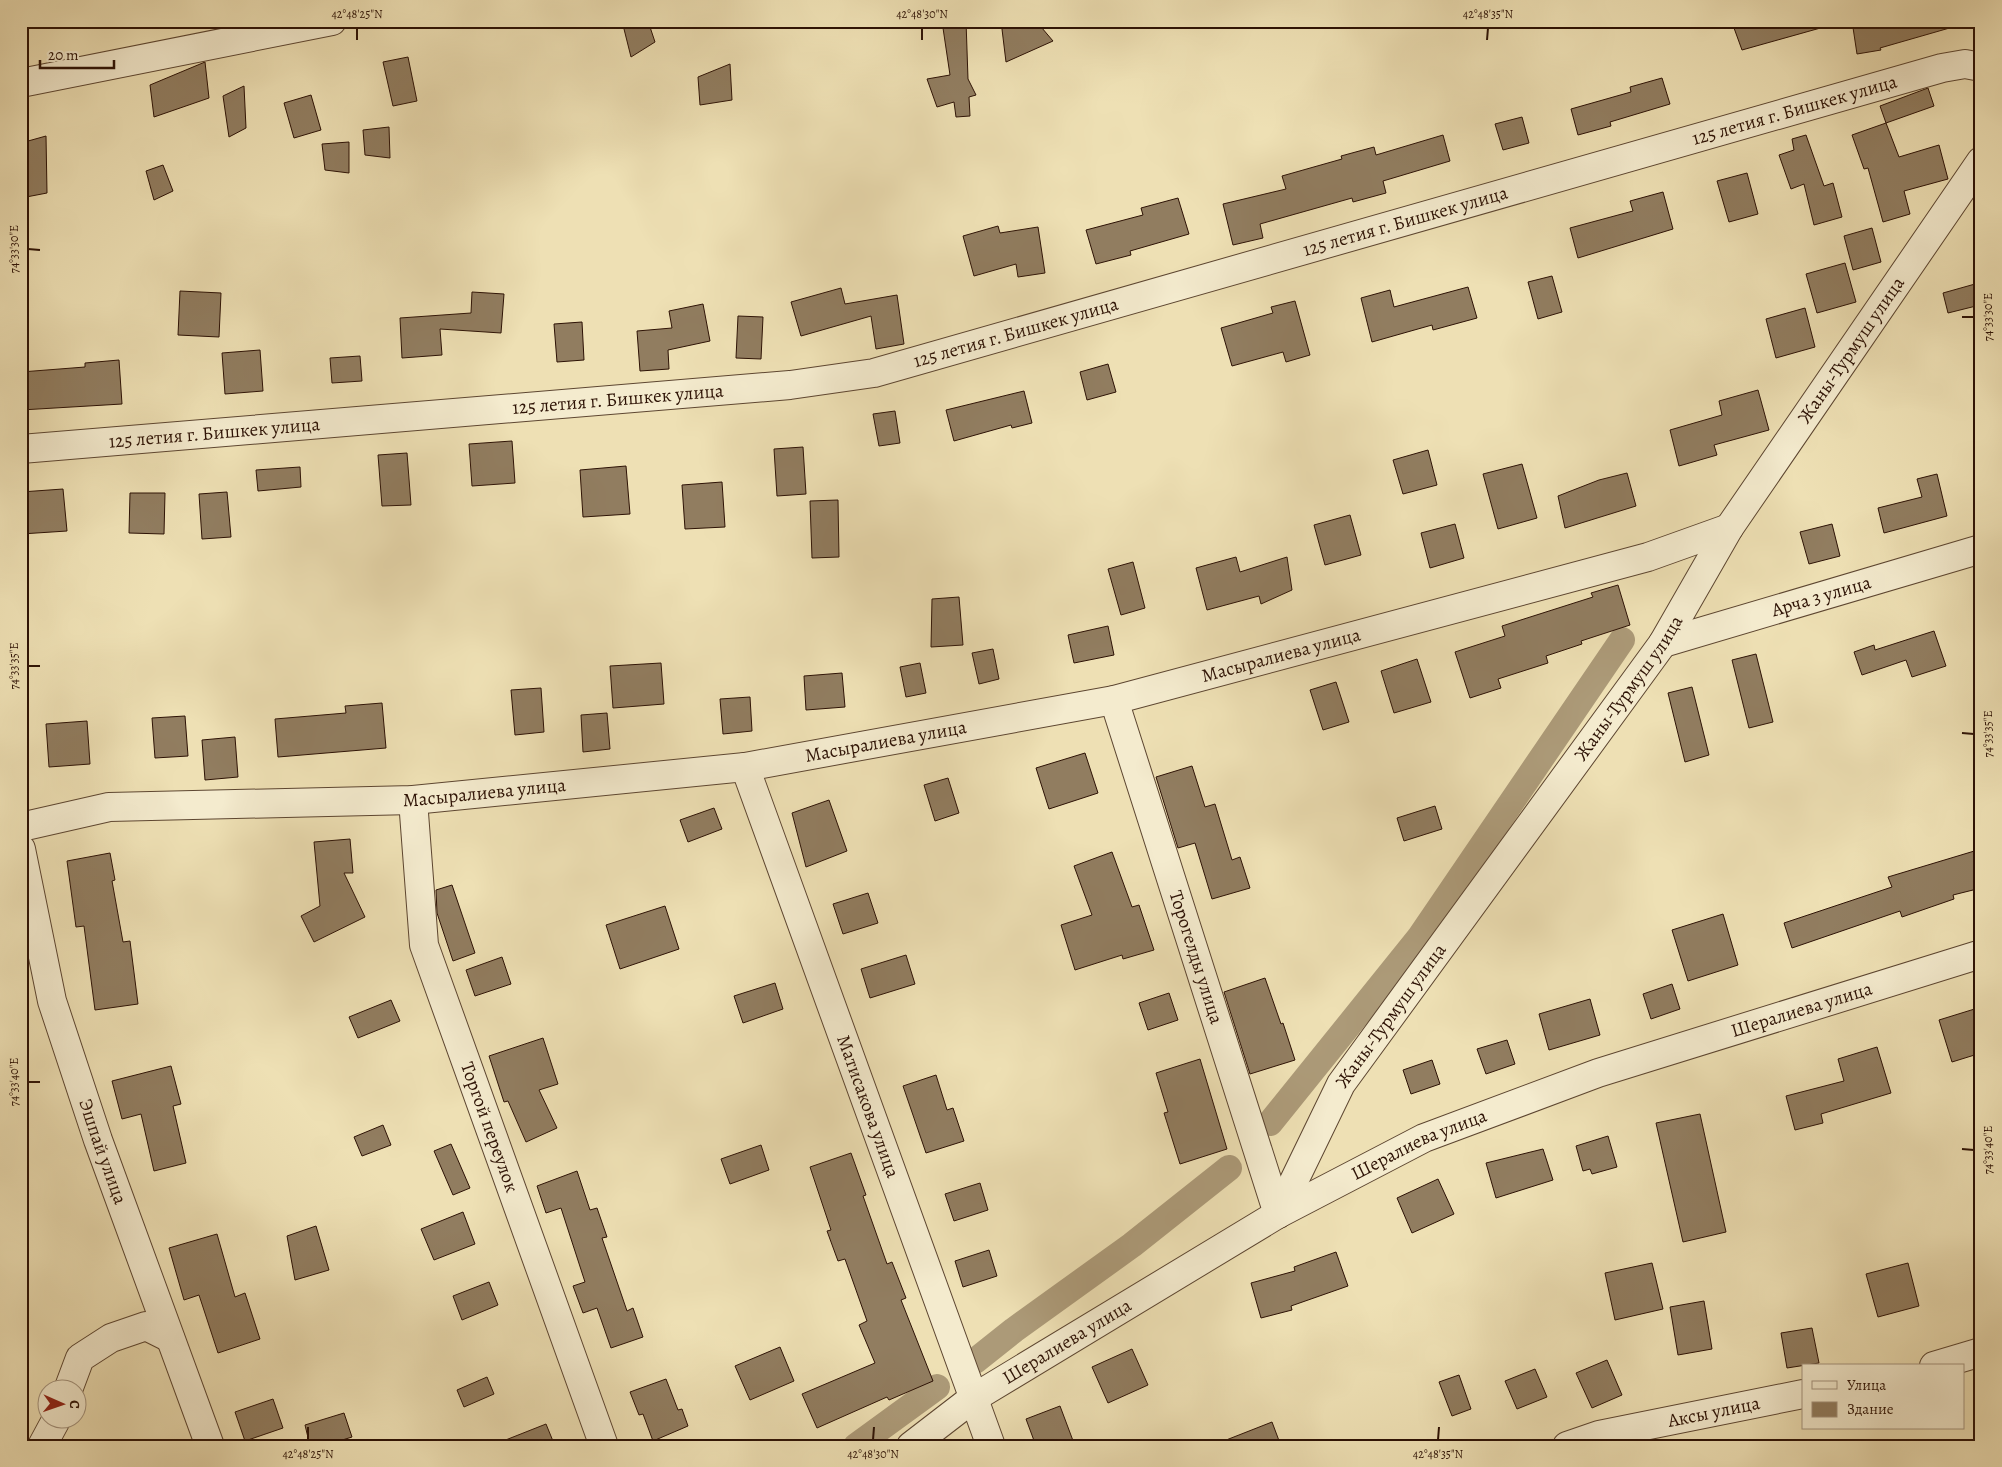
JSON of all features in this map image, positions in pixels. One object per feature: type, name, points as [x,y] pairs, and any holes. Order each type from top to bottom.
[{"type":"street","points":[[21,83],[332,21]]},
{"type":"street","name":"125 летия г. Бишкек улица","points":[[21,449],[790,385],[874,373],[1942,68],[1965,64],[1981,67]]},
{"type":"street","name":"Жаны-Турмуш улица","points":[[1278,1214],[1341,1084],[1663,643],[1729,528],[1907,272],[1981,161]]},
{"type":"street","name":"Масыралиева улица","points":[[21,827],[109,807],[413,800],[745,767],[1114,700],[1648,557],[1729,528]]},
{"type":"street","name":"Арча 3 улица","points":[[1663,643],[1981,549]]},
{"type":"street","name":"Торогелды улица","points":[[1114,700],[1278,1214]]},
{"type":"street","name":"Матисакова улица","points":[[745,767],[972,1399],[991,1446]]},
{"type":"street","name":"Торгой переулок","points":[[413,800],[424,946],[604,1446]]},
{"type":"street","name":"Эшпай улица","points":[[21,849],[52,1000],[98,1140],[210,1446]]},
{"type":"street","name":"Шералиева улица","points":[[911,1446],[972,1399],[1278,1214],[1424,1138],[1589,1076],[1981,954]]},
{"type":"street","points":[[72,1380],[80,1358],[111,1338],[146,1326],[170,1338]]},
{"type":"street","points":[[1941,1364],[1981,1352]]},
{"type":"street","name":"Аксы улица","points":[[1567,1446],[1599,1435],[1802,1394]]},
{"type":"street","points":[[21,1441],[42,1446],[51,1430]]},
{"type":"building","points":[[622,21],[648,21],[655,42],[631,57]]},
{"type":"building","points":[[966,21],[968,79],[976,95],[969,97],[970,116],[956,117],[954,102],[937,107],[927,79],[950,75],[943,28]]},
{"type":"building","points":[[1001,21],[1036,21],[1053,41],[1006,62]]},
{"type":"building","points":[[1754,21],[1824,21],[1824,27],[1742,50],[1734,28]]},
{"type":"building","points":[[1852,21],[1952,21],[1953,27],[1880,48],[1881,50],[1857,54]]},
{"type":"building","points":[[408,57],[417,101],[393,106],[383,62]]},
{"type":"building","points":[[205,62],[209,98],[154,117],[150,85]]},
{"type":"building","points":[[730,64],[732,100],[700,105],[698,77]]},
{"type":"building","points":[[1662,78],[1670,104],[1610,122],[1611,126],[1578,135],[1571,109],[1631,92],[1630,87]]},
{"type":"building","points":[[244,86],[246,128],[229,137],[223,96]]},
{"type":"building","points":[[1928,88],[1934,106],[1886,123],[1880,106]]},
{"type":"building","points":[[311,95],[321,130],[294,138],[284,103]]},
{"type":"building","points":[[1522,117],[1529,143],[1503,150],[1495,124]]},
{"type":"building","points":[[1886,123],[1899,157],[1939,145],[1948,179],[1904,191],[1910,214],[1883,222],[1868,168],[1864,169],[1852,135]]},
{"type":"building","points":[[389,127],[390,158],[365,155],[363,130]]},
{"type":"building","points":[[1443,135],[1450,161],[1383,181],[1386,193],[1353,202],[1352,198],[1260,224],[1263,238],[1233,245],[1223,204],[1286,189],[1282,176],[1342,159],[1341,156],[1374,147],[1376,155]]},
{"type":"building","points":[[1806,135],[1824,186],[1833,183],[1842,217],[1814,225],[1804,184],[1791,189],[1779,155],[1794,150],[1792,139]]},
{"type":"building","points":[[46,136],[47,193],[21,198],[21,143]]},
{"type":"building","points":[[349,142],[349,173],[325,170],[322,144]]},
{"type":"building","points":[[163,165],[173,191],[154,200],[146,171]]},
{"type":"building","points":[[1747,173],[1758,214],[1729,222],[1717,181]]},
{"type":"building","points":[[1663,192],[1673,229],[1578,258],[1570,228],[1633,211],[1630,201]]},
{"type":"building","points":[[1178,198],[1189,234],[1130,251],[1131,255],[1096,264],[1086,230],[1143,215],[1141,208]]},
{"type":"building","points":[[998,226],[1000,233],[1038,227],[1045,273],[1018,277],[1016,264],[974,276],[963,236]]},
{"type":"building","points":[[1872,228],[1881,262],[1853,270],[1844,236]]},
{"type":"building","points":[[1845,263],[1856,302],[1817,313],[1806,274]]},
{"type":"building","points":[[1552,276],[1562,312],[1538,319],[1528,282]]},
{"type":"building","points":[[1975,284],[1980,305],[1948,313],[1943,293]]},
{"type":"building","points":[[1468,287],[1477,318],[1433,330],[1432,325],[1372,342],[1361,298],[1390,290],[1394,307]]},
{"type":"building","points":[[841,288],[845,304],[897,295],[904,344],[876,349],[871,316],[801,336],[791,302]]},
{"type":"building","points":[[180,291],[221,293],[219,337],[178,335]]},
{"type":"building","points":[[472,292],[504,294],[501,333],[440,329],[442,355],[402,358],[400,318],[471,313]]},
{"type":"building","points":[[1295,301],[1310,355],[1286,362],[1283,352],[1232,366],[1221,328],[1273,313],[1271,307]]},
{"type":"building","points":[[703,304],[710,341],[668,350],[669,369],[640,371],[637,331],[672,328],[669,311]]},
{"type":"building","points":[[1805,308],[1815,347],[1776,358],[1766,319]]},
{"type":"building","points":[[738,316],[763,317],[761,359],[736,358]]},
{"type":"building","points":[[582,322],[584,360],[557,362],[554,324]]},
{"type":"building","points":[[260,350],[263,391],[225,394],[222,353]]},
{"type":"building","points":[[360,356],[362,381],[332,383],[330,358]]},
{"type":"building","points":[[119,360],[122,404],[21,410],[21,372],[85,367],[85,363]]},
{"type":"building","points":[[1108,364],[1116,392],[1087,400],[1080,372]]},
{"type":"building","points":[[1758,390],[1769,430],[1714,445],[1717,455],[1679,466],[1670,430],[1722,415],[1719,401]]},
{"type":"building","points":[[1024,391],[1032,423],[1012,428],[1011,425],[954,441],[946,410]]},
{"type":"building","points":[[895,411],[900,443],[879,446],[873,414]]},
{"type":"building","points":[[512,441],[515,483],[472,486],[469,444]]},
{"type":"building","points":[[803,447],[806,494],[777,496],[774,449]]},
{"type":"building","points":[[1428,450],[1437,485],[1403,494],[1393,460]]},
{"type":"building","points":[[407,453],[411,505],[382,506],[378,455]]},
{"type":"building","points":[[1522,464],[1537,518],[1498,529],[1483,474]]},
{"type":"building","points":[[626,466],[630,514],[583,517],[580,470]]},
{"type":"building","points":[[300,467],[301,487],[258,491],[256,470]]},
{"type":"building","points":[[1627,473],[1636,506],[1565,528],[1558,496],[1599,480]]},
{"type":"building","points":[[1937,474],[1947,516],[1884,533],[1878,508],[1922,497],[1917,479]]},
{"type":"building","points":[[722,482],[725,527],[685,529],[682,485]]},
{"type":"building","points":[[63,489],[67,531],[21,534],[21,492]]},
{"type":"building","points":[[227,492],[231,537],[202,539],[199,494]]},
{"type":"building","points":[[130,493],[165,493],[164,534],[129,533]]},
{"type":"building","points":[[838,500],[839,557],[812,558],[810,501]]},
{"type":"building","points":[[1350,515],[1361,555],[1325,565],[1314,525]]},
{"type":"building","points":[[1455,524],[1464,558],[1430,568],[1421,533]]},
{"type":"building","points":[[1832,524],[1840,556],[1809,564],[1800,532]]},
{"type":"building","points":[[1236,557],[1240,572],[1287,557],[1292,590],[1261,604],[1259,596],[1207,610],[1196,568]]},
{"type":"building","points":[[1133,562],[1145,608],[1121,615],[1108,569]]},
{"type":"building","points":[[1618,585],[1630,625],[1581,641],[1582,644],[1546,656],[1548,663],[1498,679],[1501,688],[1470,698],[1455,652],[1505,636],[1502,626],[1593,597],[1591,593]]},
{"type":"building","points":[[959,597],[963,645],[931,647],[932,599]]},
{"type":"building","points":[[1108,626],[1114,655],[1074,663],[1068,635]]},
{"type":"building","points":[[1934,631],[1946,666],[1912,677],[1906,660],[1862,675],[1854,652],[1874,645],[1875,650]]},
{"type":"building","points":[[993,649],[999,679],[979,684],[972,653]]},
{"type":"building","points":[[1756,654],[1773,722],[1749,728],[1732,660]]},
{"type":"building","points":[[1417,659],[1431,702],[1394,713],[1381,671]]},
{"type":"building","points":[[661,663],[664,704],[613,708],[610,666]]},
{"type":"building","points":[[920,663],[926,693],[906,697],[900,667]]},
{"type":"building","points":[[842,673],[845,707],[806,710],[804,676]]},
{"type":"building","points":[[1336,682],[1349,722],[1323,730],[1310,690]]},
{"type":"building","points":[[1692,687],[1709,755],[1685,762],[1668,693]]},
{"type":"building","points":[[541,688],[544,732],[515,735],[511,690]]},
{"type":"building","points":[[750,697],[752,731],[723,734],[720,699]]},
{"type":"building","points":[[382,703],[386,748],[278,757],[275,719],[346,713],[345,706]]},
{"type":"building","points":[[607,713],[610,749],[583,752],[581,715]]},
{"type":"building","points":[[185,716],[188,756],[155,758],[152,718]]},
{"type":"building","points":[[87,721],[90,764],[49,767],[46,724]]},
{"type":"building","points":[[235,737],[238,777],[205,780],[202,740]]},
{"type":"building","points":[[1085,753],[1098,793],[1049,809],[1036,768]]},
{"type":"building","points":[[1192,766],[1205,807],[1215,804],[1232,860],[1240,857],[1250,888],[1212,899],[1195,843],[1178,848],[1156,777]]},
{"type":"building","points":[[948,778],[959,813],[935,821],[924,785]]},
{"type":"building","points":[[829,800],[847,851],[806,867],[792,813]]},
{"type":"building","points":[[1435,806],[1442,829],[1404,841],[1397,818]]},
{"type":"building","points":[[714,808],[722,829],[688,842],[680,820]]},
{"type":"building","points":[[350,839],[353,873],[344,873],[365,917],[314,942],[301,916],[320,906],[314,842]]},
{"type":"building","points":[[1981,849],[1981,888],[1953,895],[1954,899],[1902,917],[1900,911],[1792,948],[1784,923],[1892,887],[1888,877]]},
{"type":"building","points":[[1112,852],[1132,907],[1139,905],[1154,950],[1123,959],[1122,955],[1075,970],[1061,925],[1092,915],[1074,866]]},
{"type":"building","points":[[110,853],[115,880],[112,881],[123,942],[130,941],[138,1004],[95,1010],[84,926],[76,927],[67,861]]},
{"type":"building","points":[[452,885],[475,953],[453,961],[437,913],[436,890]]},
{"type":"building","points":[[868,893],[878,923],[843,934],[833,904]]},
{"type":"building","points":[[665,906],[679,949],[620,969],[606,925]]},
{"type":"building","points":[[1723,914],[1738,965],[1688,981],[1672,930]]},
{"type":"building","points":[[906,955],[915,984],[870,998],[861,969]]},
{"type":"building","points":[[502,957],[511,984],[475,996],[466,970]]},
{"type":"building","points":[[1265,978],[1295,1060],[1250,1074],[1224,992]]},
{"type":"building","points":[[775,983],[783,1009],[743,1023],[734,996]]},
{"type":"building","points":[[1672,984],[1680,1009],[1651,1019],[1643,994]]},
{"type":"building","points":[[1169,993],[1178,1020],[1148,1030],[1139,1003]]},
{"type":"building","points":[[1590,999],[1600,1035],[1549,1050],[1539,1014]]},
{"type":"building","points":[[391,1000],[400,1021],[358,1038],[349,1017]]},
{"type":"building","points":[[1981,1007],[1981,1053],[1952,1062],[1939,1020]]},
{"type":"building","points":[[543,1038],[558,1084],[539,1090],[557,1128],[526,1142],[508,1101],[504,1102],[489,1056]]},
{"type":"building","points":[[1507,1040],[1515,1064],[1486,1074],[1477,1049]]},
{"type":"building","points":[[1877,1047],[1891,1093],[1821,1114],[1823,1123],[1795,1130],[1786,1096],[1844,1081],[1838,1059]]},
{"type":"building","points":[[1200,1059],[1227,1149],[1180,1164],[1164,1113],[1168,1112],[1156,1073]]},
{"type":"building","points":[[1432,1060],[1440,1084],[1411,1094],[1403,1070]]},
{"type":"building","points":[[171,1066],[181,1104],[173,1106],[186,1163],[154,1171],[141,1114],[122,1119],[112,1081]]},
{"type":"building","points":[[936,1075],[947,1110],[953,1108],[964,1141],[926,1153],[903,1086]]},
{"type":"building","points":[[1700,1114],[1726,1232],[1683,1242],[1656,1123]]},
{"type":"building","points":[[383,1125],[391,1145],[362,1156],[354,1137]]},
{"type":"building","points":[[1608,1136],[1617,1167],[1592,1174],[1590,1169],[1583,1171],[1576,1146]]},
{"type":"building","points":[[451,1144],[470,1188],[453,1195],[434,1151]]},
{"type":"building","points":[[761,1145],[769,1170],[730,1184],[721,1159]]},
{"type":"building","points":[[1543,1149],[1553,1180],[1496,1198],[1486,1163]]},
{"type":"building","points":[[851,1153],[866,1195],[863,1196],[887,1264],[892,1262],[906,1298],[901,1300],[933,1381],[889,1400],[887,1397],[817,1428],[802,1394],[875,1363],[859,1325],[867,1321],[845,1259],[838,1261],[827,1231],[831,1230],[810,1167]]},
{"type":"building","points":[[577,1171],[590,1210],[597,1208],[607,1237],[602,1238],[627,1311],[633,1308],[643,1337],[611,1348],[597,1308],[583,1313],[573,1286],[585,1282],[561,1208],[546,1213],[537,1186]]},
{"type":"building","points":[[1438,1179],[1454,1214],[1412,1233],[1397,1198]]},
{"type":"building","points":[[980,1183],[988,1210],[954,1221],[945,1194]]},
{"type":"building","points":[[463,1212],[475,1244],[434,1260],[421,1229]]},
{"type":"building","points":[[316,1226],[329,1270],[295,1280],[287,1236]]},
{"type":"building","points":[[217,1234],[235,1297],[245,1293],[260,1339],[218,1353],[199,1295],[184,1300],[169,1248]]},
{"type":"building","points":[[989,1250],[997,1276],[963,1287],[955,1261]]},
{"type":"building","points":[[1336,1252],[1348,1286],[1291,1306],[1292,1310],[1261,1318],[1251,1283],[1295,1271],[1294,1267]]},
{"type":"building","points":[[1652,1263],[1663,1309],[1615,1320],[1605,1273]]},
{"type":"building","points":[[1908,1263],[1919,1306],[1878,1317],[1866,1274]]},
{"type":"building","points":[[489,1282],[498,1305],[462,1320],[453,1296]]},
{"type":"building","points":[[1704,1301],[1712,1349],[1678,1355],[1670,1307]]},
{"type":"building","points":[[1812,1328],[1819,1363],[1802,1364],[1802,1366],[1787,1368],[1781,1333]]},
{"type":"building","points":[[780,1347],[794,1381],[750,1400],[735,1366]]},
{"type":"building","points":[[1132,1349],[1148,1385],[1108,1403],[1092,1367]]},
{"type":"building","points":[[1607,1360],[1622,1395],[1592,1408],[1576,1373]]},
{"type":"building","points":[[1535,1369],[1547,1397],[1517,1409],[1505,1381]]},
{"type":"building","points":[[1459,1375],[1471,1409],[1452,1416],[1439,1382]]},
{"type":"building","points":[[487,1377],[494,1394],[464,1407],[457,1390]]},
{"type":"building","points":[[666,1379],[678,1410],[682,1409],[688,1426],[653,1441],[643,1414],[639,1415],[630,1392]]},
{"type":"building","points":[[273,1399],[283,1428],[245,1441],[235,1412]]},
{"type":"building","points":[[1060,1406],[1075,1446],[1036,1446],[1026,1419]]},
{"type":"building","points":[[344,1413],[352,1437],[323,1446],[310,1446],[305,1425]]},
{"type":"building","points":[[1272,1422],[1281,1446],[1216,1446],[1216,1444]]},
{"type":"building","points":[[546,1424],[555,1446],[493,1445]]},
{"type":"waterway","points":[[1270,1123],[1419,938],[1622,640]]},
{"type":"waterway","points":[[975,1361],[1014,1330],[1132,1245],[1229,1168]]},
{"type":"waterway","points":[[856,1446],[937,1387]]}]
